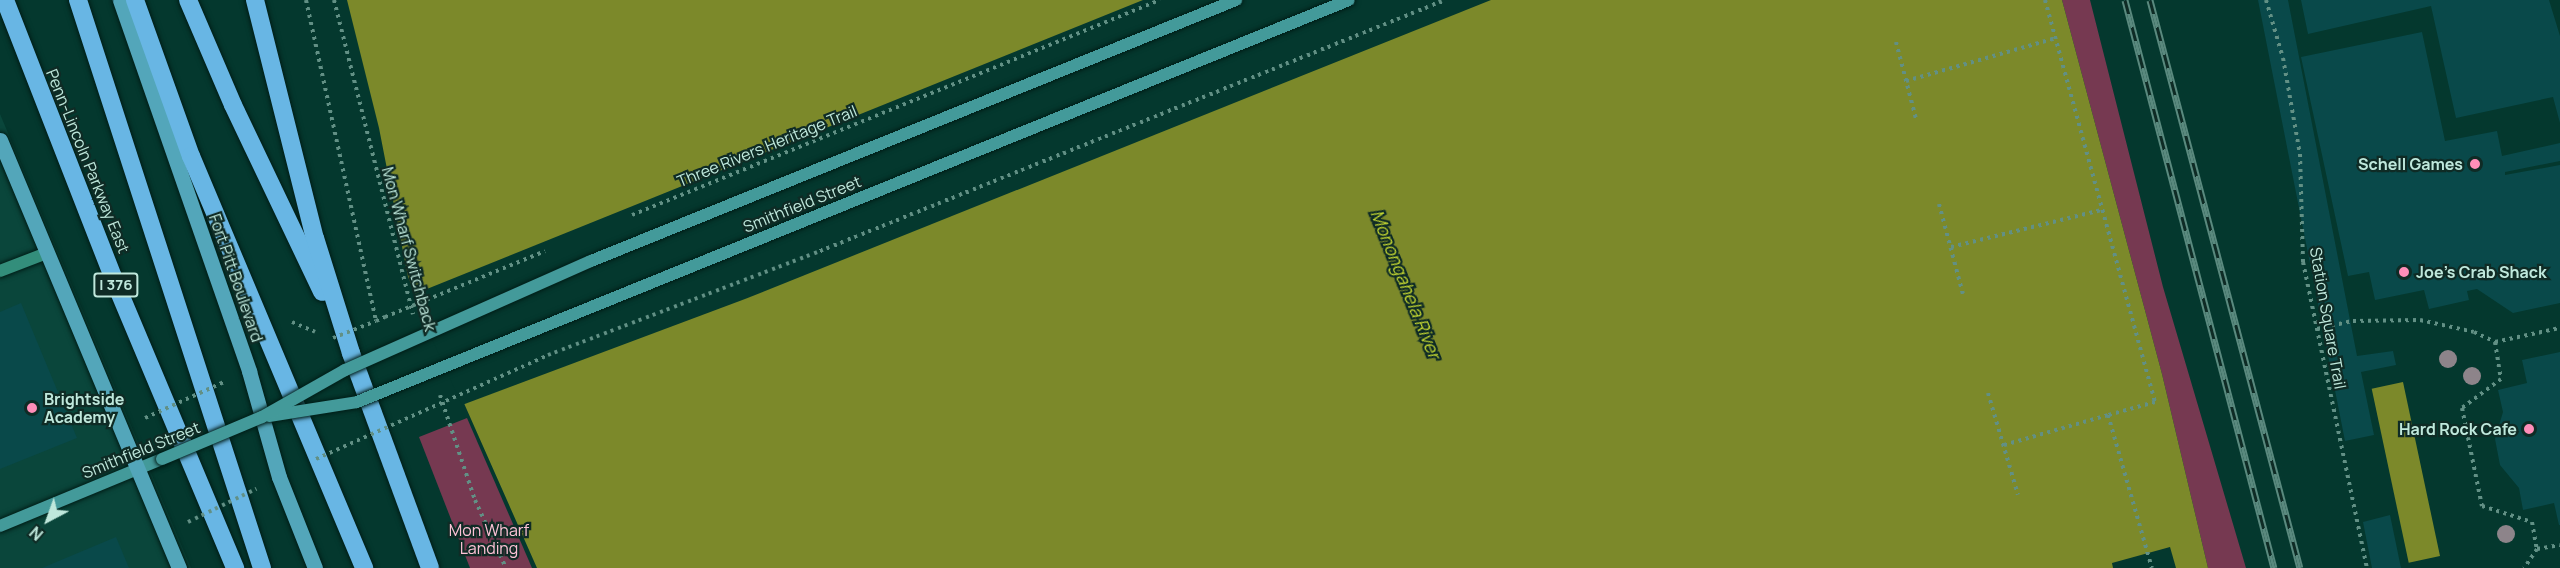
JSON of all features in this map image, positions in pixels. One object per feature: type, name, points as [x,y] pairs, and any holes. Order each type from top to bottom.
[{"type":"highway","name":"Penn-Lincoln Parkway East","points":[[5,0],[47,115],[235,568]]},
{"type":"highway","points":[[78,0],[262,568]]},
{"type":"highway","points":[[135,0],[191,156],[364,568]]},
{"type":"highway","points":[[188,0],[233,105],[351,353]]},
{"type":"highway","points":[[255,0],[315,238],[351,353],[430,568]]},
{"type":"main road","name":"Fort Pitt Boulevard","points":[[120,0],[262,417],[279,477],[315,568]]},
{"type":"main road","name":"Smithfield Street","points":[[0,526],[262,417],[345,370],[591,261],[1236,0]]},
{"type":"main road","name":"Smithfield Street","points":[[262,417],[357,402],[1349,0]]},
{"type":"main road","points":[[0,140],[179,568]]},
{"type":"lane","points":[[0,271],[47,254]]},
{"type":"path","points":[[306,0],[376,321]]},
{"type":"path","name":"Mon Wharf Switchback","points":[[334,0],[417,326]]},
{"type":"path","name":"Three Rivers Heritage Trail","points":[[628,217],[1160,0]]},
{"type":"path","points":[[316,459],[370,432],[548,355],[820,251],[1445,0]]},
{"type":"path","points":[[2004,446],[2155,402],[2045,0]]},
{"type":"path","name":"Station Square Trail","points":[[2266,0],[2283,58],[2300,154],[2303,262],[2367,568]]},
{"type":"path","points":[[1906,81],[2056,38]]},
{"type":"path","points":[[1896,42],[1916,119]]},
{"type":"path","points":[[1939,204],[1963,294]]},
{"type":"path","points":[[1951,248],[2102,210]]},
{"type":"path","points":[[333,338],[554,248]]},
{"type":"path","points":[[2317,329],[2353,321],[2420,320],[2474,332],[2494,342],[2560,328]]},
{"type":"path","points":[[2494,342],[2501,379],[2462,408],[2482,506],[2532,522],[2537,549],[2524,568]]},
{"type":"path","points":[[144,418],[224,382]]},
{"type":"path","points":[[439,392],[475,500],[506,568]]},
{"type":"path","points":[[1988,393],[2018,495]]},
{"type":"path","points":[[2108,415],[2152,568]]},
{"type":"path","points":[[188,522],[256,489]]},
{"type":"path","points":[[2537,549],[2560,545]]},
{"type":"shaded area","points":[[0,114],[191,568],[0,568]]},
{"type":"green space","points":[[2062,0],[2090,0],[2163,287],[2246,568],[2208,568],[2162,374]]},
{"type":"green space","name":"Mon Wharf Landing","points":[[467,418],[532,568],[470,568],[419,437]]},
{"type":"water","name":"Monongahela River","points":[[347,0],[2062,0],[2162,374],[2208,568],[537,568],[408,277],[379,128]]},
{"type":"water","points":[[2403,382],[2440,556],[2409,563],[2372,389]]},
{"type":"pier","points":[[1143,0],[1491,0],[745,299],[462,405],[412,295]]},
{"type":"pier","points":[[2170,547],[2176,568],[2113,568],[2112,563]]},
{"type":"building","points":[[2258,0],[2288,0],[2357,356],[2393,351],[2396,365],[2361,372],[2374,435],[2345,441]]},
{"type":"building","points":[[2301,0],[2549,0],[2560,36],[2560,123],[2553,97],[2456,118],[2431,6],[2308,34]]},
{"type":"building","points":[[2422,32],[2445,141],[2497,131],[2502,156],[2560,143],[2560,161],[2505,172],[2505,175],[2560,165],[2560,303],[2513,313],[2477,289],[2467,291],[2469,300],[2429,309],[2424,290],[2375,300],[2369,272],[2348,276],[2301,57]]},
{"type":"building","name":"Brightside Academy","points":[[21,303],[77,438],[0,469],[0,312]]},
{"type":"building","name":"Hard Rock Cafe","points":[[2560,352],[2559,525],[2554,503],[2523,510],[2519,488],[2500,465],[2495,439],[2503,412],[2498,390],[2527,383],[2522,360]]},
{"type":"building","points":[[2390,515],[2401,568],[2372,568],[2363,522]]},
{"type":"building","points":[[116,537],[129,568],[42,568]]},
{"type":"railway","points":[[2125,0],[2274,568]]},
{"type":"railway","points":[[2150,0],[2300,568]]},
{"type":"place","name":"Schell Games","points":[[2475,164]]},
{"type":"place","name":"Joe's Crab Shack","points":[[2404,272]]},
{"type":"place","name":"Brightside Academy","points":[[32,408]]},
{"type":"place","name":"Hard Rock Cafe","points":[[2529,429]]}]
